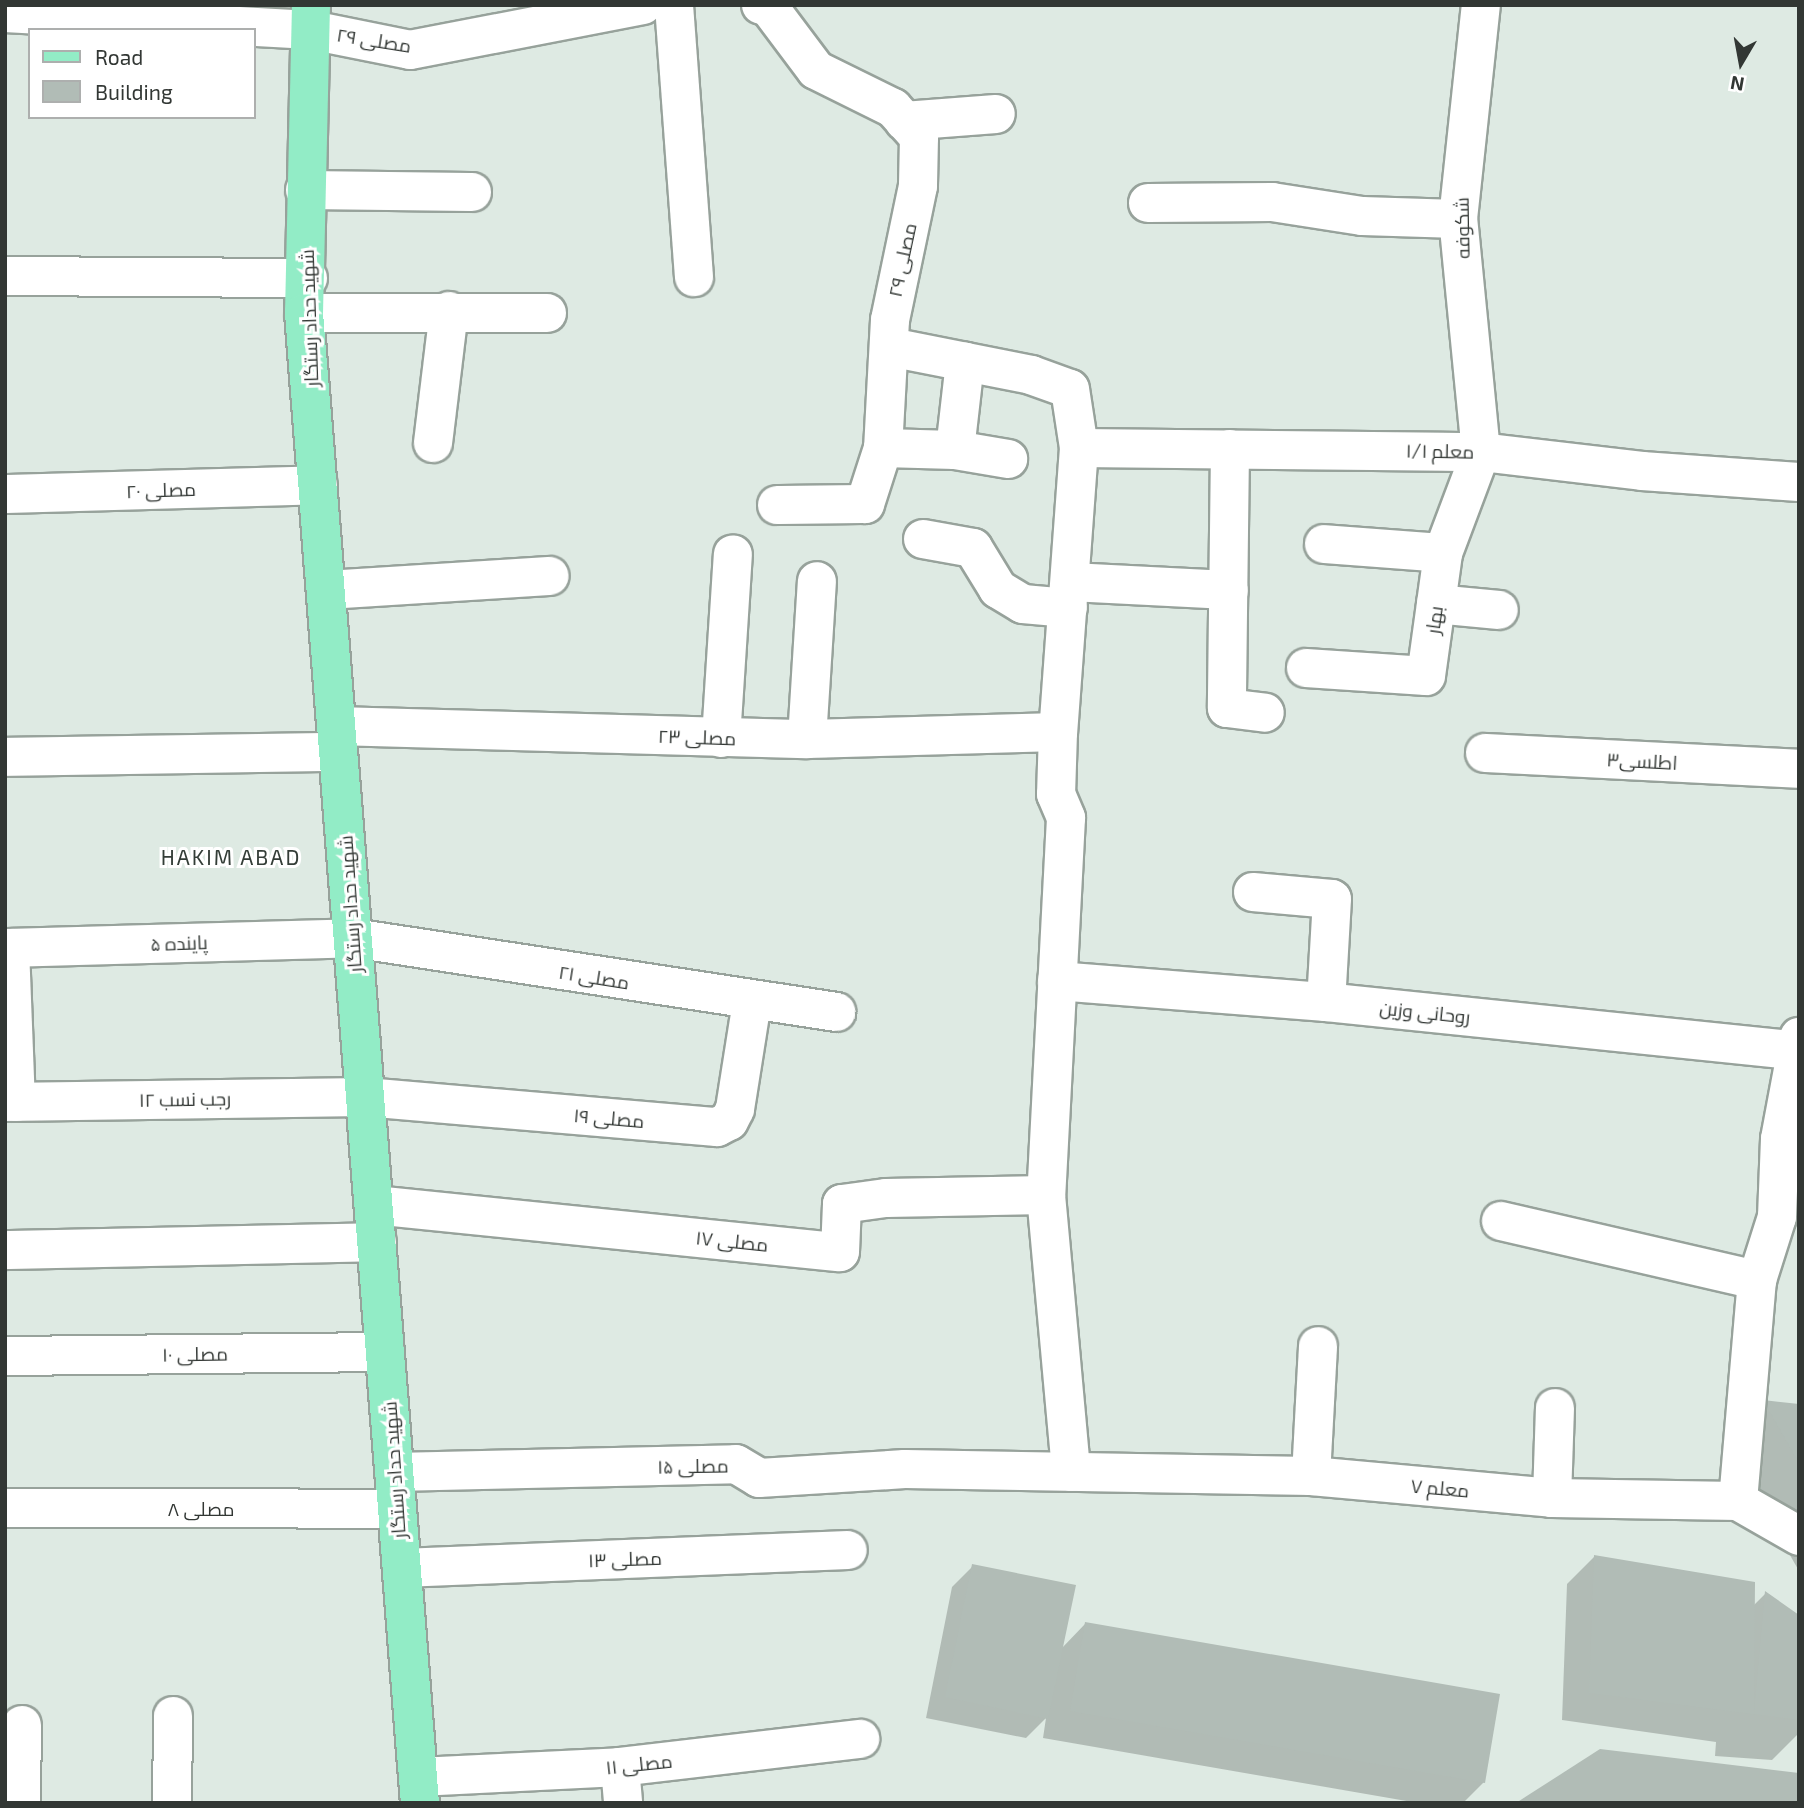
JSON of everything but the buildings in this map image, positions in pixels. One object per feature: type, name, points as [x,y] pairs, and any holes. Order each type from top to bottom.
[{"type":"main road","name":"شهید حداد رستگار","points":[[311,18],[305,190],[306,296],[337,739],[419,1790]]},
{"type":"street","name":"مصلی ۲۹","points":[[5,13],[311,18],[411,50],[643,5]]},
{"type":"street","points":[[674,5],[694,277]]},
{"type":"street","name":"مصلی ۲۹","points":[[761,5],[769,6],[816,70],[893,108],[919,137],[918,186],[890,320],[883,448],[865,504],[777,505]]},
{"type":"street","name":"شکوفه","points":[[1481,452],[1458,219],[1482,5]]},
{"type":"street","points":[[904,121],[996,114]]},
{"type":"street","points":[[305,190],[472,191]]},
{"type":"street","points":[[1148,203],[1272,202],[1362,216],[1458,219]]},
{"type":"street","points":[[5,276],[306,296],[449,311],[547,313]]},
{"type":"street","points":[[433,443],[449,311]]},
{"type":"street","points":[[890,347],[1031,375],[1070,389],[1079,448],[1058,732],[1056,794],[1066,818],[1046,1195],[1071,1472]]},
{"type":"street","points":[[955,450],[965,362]]},
{"type":"street","points":[[883,448],[955,450],[1008,459]]},
{"type":"street","name":"معلم ۱/۱","points":[[1079,448],[1481,452],[1643,471],[1799,482]]},
{"type":"street","points":[[1230,449],[1227,708],[1265,713]]},
{"type":"street","name":"بهار","points":[[1306,668],[1426,676],[1443,553],[1481,452]]},
{"type":"street","name":"مصلی ۲۰","points":[[5,494],[318,485]]},
{"type":"street","points":[[923,539],[973,548],[998,589],[1023,604],[1069,595],[1229,590]]},
{"type":"street","points":[[1324,544],[1443,553]]},
{"type":"street","points":[[721,737],[733,554]]},
{"type":"street","points":[[326,590],[550,576]]},
{"type":"street","points":[[807,739],[817,581]]},
{"type":"street","points":[[1436,604],[1499,610]]},
{"type":"street","name":"مصلی ۲۳","points":[[5,757],[337,739],[807,739],[1058,732]]},
{"type":"street","name":"اطلسی۳","points":[[1485,753],[1799,769]]},
{"type":"street","points":[[1253,892],[1332,899],[1326,1002]]},
{"type":"street","name":"پاینده ۵","points":[[8,948],[353,937]]},
{"type":"street","name":"مصلی ۲۱","points":[[353,937],[752,1002],[836,1012]]},
{"type":"street","points":[[8,948],[11,1102]]},
{"type":"street","name":"روحانی وزین","points":[[1057,981],[1796,1044]]},
{"type":"street","name":"مصلی ۱۹","points":[[365,1097],[717,1128],[729,1121],[734,1109],[752,1002]]},
{"type":"street","points":[[1738,1501],[1757,1280],[1788,1219],[1780,1139],[1796,1044]]},
{"type":"street","name":"رجب نسب ۱۲","points":[[11,1102],[365,1097]]},
{"type":"street","name":"مصلی ۱۷","points":[[375,1223],[840,1252],[842,1204],[886,1198],[1046,1195]]},
{"type":"street","points":[[1501,1220],[1757,1280]]},
{"type":"street","points":[[5,1250],[375,1223]]},
{"type":"street","points":[[1311,1476],[1318,1346]]},
{"type":"street","name":"مصلی ۱۰","points":[[5,1356],[385,1352]]},
{"type":"street","points":[[1552,1498],[1555,1408]]},
{"type":"street","name":"مصلی ۱۵","points":[[396,1490],[736,1464],[759,1479],[905,1469],[1071,1472]]},
{"type":"street","name":"معلم ۷","points":[[1071,1472],[1311,1476],[1552,1498],[1738,1501],[1799,1536]]},
{"type":"street","name":"مصلی ۸","points":[[5,1508],[396,1490]]},
{"type":"street","name":"مصلی ۱۳","points":[[402,1567],[848,1550]]},
{"type":"street","points":[[172,1803],[173,1716]]},
{"type":"street","points":[[21,1803],[22,1725]]},
{"type":"street","name":"مصلی ۱۱","points":[[419,1790],[622,1785],[860,1740]]},
{"type":"district","name":"HAKIM ABAD","points":[[231,857]]}]
